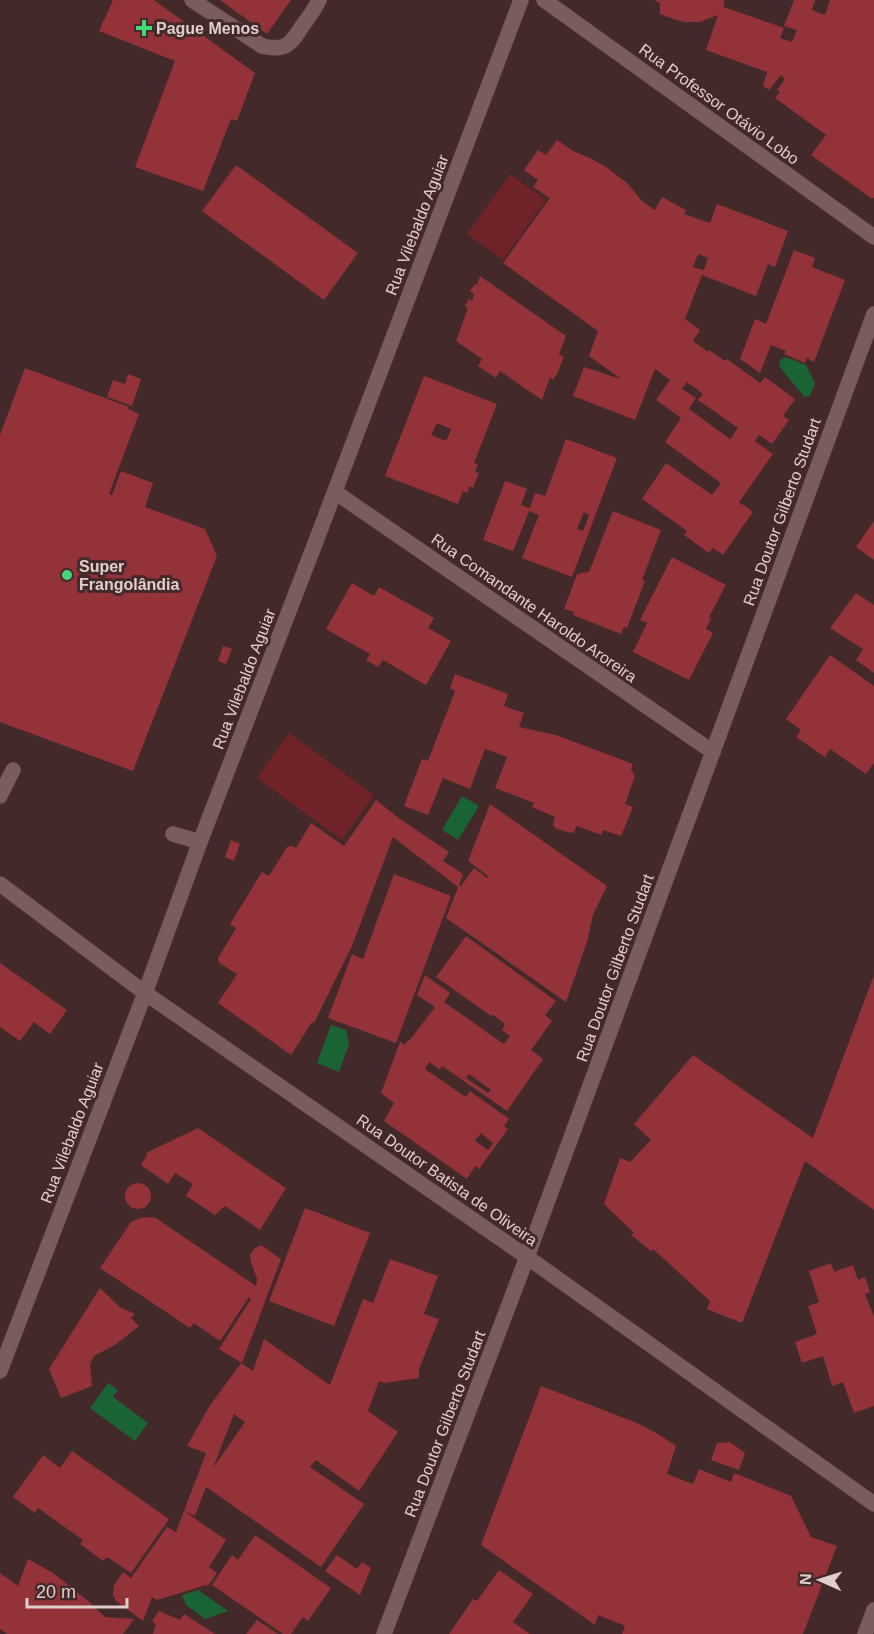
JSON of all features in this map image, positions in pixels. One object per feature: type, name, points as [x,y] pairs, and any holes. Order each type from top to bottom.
[{"type":"street","points":[[192,0],[262,46],[273,49],[283,48],[291,43],[319,0]]},
{"type":"street","name":"Rua Vilebaldo Aguiar","points":[[0,1371],[521,0]]},
{"type":"street","name":"Rua Professor Otávio Lobo","points":[[544,0],[874,237]]},
{"type":"street","name":"Rua Doutor Gilberto Studart","points":[[384,1634],[527,1257],[874,314]]},
{"type":"street","name":"Rua Comandante Haroldo Aroreira","points":[[335,492],[713,753]]},
{"type":"street","points":[[0,796],[13,770]]},
{"type":"street","points":[[173,834],[200,842]]},
{"type":"street","name":"Rua Doutor Batista de Oliveira","points":[[0,884],[145,993],[527,1257],[874,1504]]},
{"type":"street","points":[[865,1634],[874,1610]]},
{"type":"shaded area","points":[[510,174],[546,200],[503,260],[467,234]]},
{"type":"shaded area","points":[[785,357],[806,365],[815,383],[810,396],[804,397],[780,367],[779,361]]},
{"type":"shaded area","points":[[289,733],[374,795],[342,840],[257,778]]},
{"type":"shaded area","points":[[462,796],[479,806],[458,840],[442,830]]},
{"type":"shaded area","points":[[331,1025],[346,1030],[349,1045],[339,1072],[317,1063]]},
{"type":"shaded area","points":[[108,1383],[118,1390],[113,1397],[148,1423],[135,1441],[90,1408]]},
{"type":"shaded area","points":[[198,1590],[228,1611],[205,1619],[186,1605],[182,1595]]},
{"type":"building","points":[[113,0],[154,0],[255,73],[237,121],[231,119],[203,191],[135,167],[175,61],[99,31]]},
{"type":"building","points":[[220,0],[291,0],[267,34]]},
{"type":"building","points":[[654,0],[724,0],[724,7],[784,28],[780,38],[792,42],[797,30],[784,26],[794,0],[815,0],[812,10],[825,15],[830,0],[874,0],[874,198],[811,155],[826,135],[775,98],[780,92],[777,90],[785,79],[781,75],[769,90],[763,86],[767,72],[706,50],[718,15],[700,22],[685,22],[660,14],[660,3]]},
{"type":"building","points":[[557,140],[573,151],[606,167],[627,183],[642,201],[655,210],[662,197],[686,210],[684,214],[710,223],[717,204],[788,231],[775,267],[768,264],[756,296],[702,275],[685,319],[700,330],[693,341],[708,352],[709,350],[725,361],[727,359],[760,383],[765,377],[795,399],[783,416],[789,420],[772,444],[759,435],[755,441],[773,454],[739,502],[753,512],[723,555],[713,548],[709,553],[684,535],[687,531],[642,499],[666,463],[712,495],[721,483],[665,442],[681,418],[656,400],[670,380],[655,369],[635,420],[573,396],[584,367],[621,379],[589,356],[598,331],[503,263],[550,198],[533,187],[538,180],[524,170],[538,150],[546,155]],"holes":[[[698,254],[708,258],[704,270],[693,267]],[[687,382],[703,394],[698,400],[738,428],[730,439],[689,409],[696,398],[682,389]]]},
{"type":"building","points":[[236,165],[358,253],[324,300],[202,211]]},
{"type":"building","points":[[794,250],[815,258],[812,267],[845,280],[814,362],[806,358],[805,363],[784,354],[786,351],[771,345],[760,373],[740,359],[755,319],[766,324]]},
{"type":"building","points":[[480,276],[566,336],[559,354],[564,357],[553,380],[550,377],[542,400],[500,371],[496,378],[478,366],[482,359],[456,341],[468,308],[465,306],[469,299],[472,301],[474,294],[470,291],[475,284],[477,285]]},
{"type":"building","points":[[25,368],[129,407],[128,409],[139,414],[109,494],[112,495],[121,471],[153,483],[145,507],[205,529],[217,556],[133,771],[0,722],[0,435]]},
{"type":"building","points":[[128,374],[141,379],[132,406],[107,397],[113,380],[125,384]]},
{"type":"building","points":[[424,376],[497,404],[474,463],[478,464],[475,472],[479,473],[473,488],[470,486],[467,493],[463,491],[458,504],[385,476]],"holes":[[[437,423],[451,429],[446,441],[431,435]]]},
{"type":"building","points":[[566,439],[617,458],[572,577],[522,558],[539,515],[529,511],[513,551],[483,540],[505,481],[527,489],[521,505],[530,508],[535,493],[545,496]],"holes":[[[584,512],[589,515],[583,531],[577,529]]]},
{"type":"building","points":[[613,511],[661,530],[627,628],[624,627],[621,634],[573,615],[574,612],[564,609],[577,574],[589,572]]},
{"type":"building","points":[[874,521],[874,560],[856,547]]},
{"type":"building","points":[[672,557],[726,585],[709,617],[711,618],[706,629],[713,633],[689,680],[633,652],[647,623],[640,620]]},
{"type":"building","points":[[352,583],[374,596],[379,587],[434,618],[428,628],[451,641],[426,685],[383,660],[378,667],[366,660],[370,654],[326,629]]},
{"type":"building","points":[[856,593],[874,605],[874,673],[856,660],[863,649],[830,628]]},
{"type":"building","points":[[223,646],[232,649],[226,664],[218,661]]},
{"type":"building","points":[[830,655],[874,686],[874,763],[866,774],[830,749],[825,757],[796,737],[801,730],[786,719]]},
{"type":"building","points":[[455,674],[508,694],[504,706],[524,713],[519,727],[556,735],[633,764],[631,769],[635,776],[625,804],[633,807],[621,836],[603,830],[601,835],[577,826],[571,833],[557,829],[553,825],[555,817],[532,807],[534,803],[495,788],[507,757],[485,749],[470,789],[443,778],[428,815],[404,806],[422,759],[428,761],[455,691],[450,688]]},
{"type":"building","points":[[376,800],[449,852],[443,861],[463,874],[459,885],[461,886],[474,868],[487,878],[488,876],[468,861],[490,804],[607,886],[593,915],[587,942],[566,1002],[446,918],[458,887],[393,837],[352,946],[314,1023],[312,1022],[291,1055],[218,1003],[237,974],[219,963],[218,958],[236,928],[230,924],[262,872],[269,876],[287,847],[296,848],[311,823],[344,846]]},
{"type":"building","points":[[231,840],[240,844],[234,861],[225,857]]},
{"type":"building","points":[[394,874],[451,896],[396,1043],[328,1018],[352,954],[363,959]]},
{"type":"building","points":[[466,936],[556,1001],[545,1015],[552,1021],[531,1050],[543,1059],[507,1111],[442,1066],[440,1070],[429,1062],[425,1069],[466,1097],[470,1091],[509,1119],[504,1126],[508,1129],[479,1169],[475,1166],[467,1179],[384,1121],[394,1103],[381,1093],[400,1042],[405,1045],[409,1041],[435,1007],[417,995],[425,975],[450,993],[444,1002],[504,1044],[510,1036],[502,1030],[505,1024],[436,977]],"holes":[[[469,1074],[491,1090],[488,1093],[466,1078]],[[481,1133],[493,1143],[488,1150],[475,1141]]]},
{"type":"building","points":[[0,963],[67,1010],[50,1034],[34,1022],[20,1041],[0,1027]]},
{"type":"building","points":[[874,975],[874,1210],[805,1161],[742,1323],[707,1309],[710,1301],[653,1249],[651,1251],[631,1235],[634,1233],[604,1204],[620,1158],[630,1162],[651,1140],[634,1124],[693,1055],[813,1138]]},
{"type":"building","points":[[198,1128],[286,1188],[260,1230],[225,1206],[215,1215],[186,1196],[193,1184],[175,1173],[168,1184],[141,1165],[146,1153]]},
{"type":"building","points":[[138,1183],[147,1187],[151,1196],[147,1205],[138,1209],[129,1205],[125,1196],[129,1187]]},
{"type":"building","points":[[305,1208],[370,1233],[334,1326],[269,1301]]},
{"type":"building","points":[[150,1217],[156,1218],[256,1286],[257,1279],[250,1255],[255,1248],[261,1245],[281,1259],[242,1363],[219,1349],[251,1299],[249,1297],[220,1341],[194,1323],[190,1328],[100,1268],[131,1222]]},
{"type":"building","points":[[390,1259],[438,1276],[424,1314],[439,1319],[419,1369],[419,1378],[384,1383],[379,1381],[368,1411],[398,1432],[359,1491],[316,1460],[310,1467],[364,1504],[321,1567],[206,1487],[195,1516],[184,1511],[206,1453],[187,1446],[209,1407],[241,1363],[253,1371],[264,1339],[330,1385],[363,1299],[373,1303]],"holes":[[[234,1414],[245,1422],[213,1468]]]},
{"type":"building","points":[[831,1263],[834,1272],[853,1265],[858,1280],[865,1277],[870,1292],[865,1294],[874,1317],[874,1406],[854,1413],[843,1382],[832,1386],[823,1356],[802,1363],[795,1342],[817,1334],[808,1306],[819,1302],[809,1271]]},
{"type":"building","points":[[100,1288],[120,1307],[135,1314],[131,1318],[139,1326],[115,1345],[94,1356],[90,1364],[92,1386],[61,1398],[49,1369]]},
{"type":"building","points":[[541,1386],[637,1423],[676,1446],[667,1474],[693,1484],[699,1469],[731,1482],[734,1473],[791,1496],[811,1537],[837,1546],[803,1634],[622,1634],[625,1626],[598,1615],[595,1625],[481,1545]]},
{"type":"building","points":[[730,1442],[745,1453],[739,1470],[711,1460],[717,1443]]},
{"type":"building","points":[[72,1451],[169,1519],[131,1573],[107,1557],[103,1561],[80,1544],[83,1540],[38,1508],[35,1513],[13,1497],[43,1455],[60,1468]]},
{"type":"building","points":[[184,1511],[226,1540],[209,1567],[217,1573],[208,1586],[157,1600],[152,1597],[143,1621],[116,1601],[113,1595],[114,1585],[123,1572],[131,1578],[167,1527],[176,1532]]},
{"type":"building","points":[[255,1535],[331,1588],[308,1621],[303,1617],[291,1634],[283,1634],[212,1585],[232,1555],[238,1560]]},
{"type":"building","points":[[337,1555],[357,1569],[362,1562],[371,1568],[360,1595],[325,1571]]},
{"type":"building","points":[[28,1559],[53,1573],[105,1617],[134,1619],[123,1634],[7,1634],[0,1629],[0,1573],[18,1586]]},
{"type":"building","points":[[499,1570],[533,1594],[513,1622],[530,1634],[449,1634],[473,1599],[477,1601]]},
{"type":"building","points":[[159,1611],[180,1620],[184,1614],[215,1634],[153,1634],[156,1625],[152,1621]]},
{"type":"building","points":[[257,1620],[278,1634],[246,1634]]},
{"type":"place","name":"Pague Menos","points":[[144,28]]},
{"type":"place","name":"Super Frangolândia","points":[[67,575]]}]
